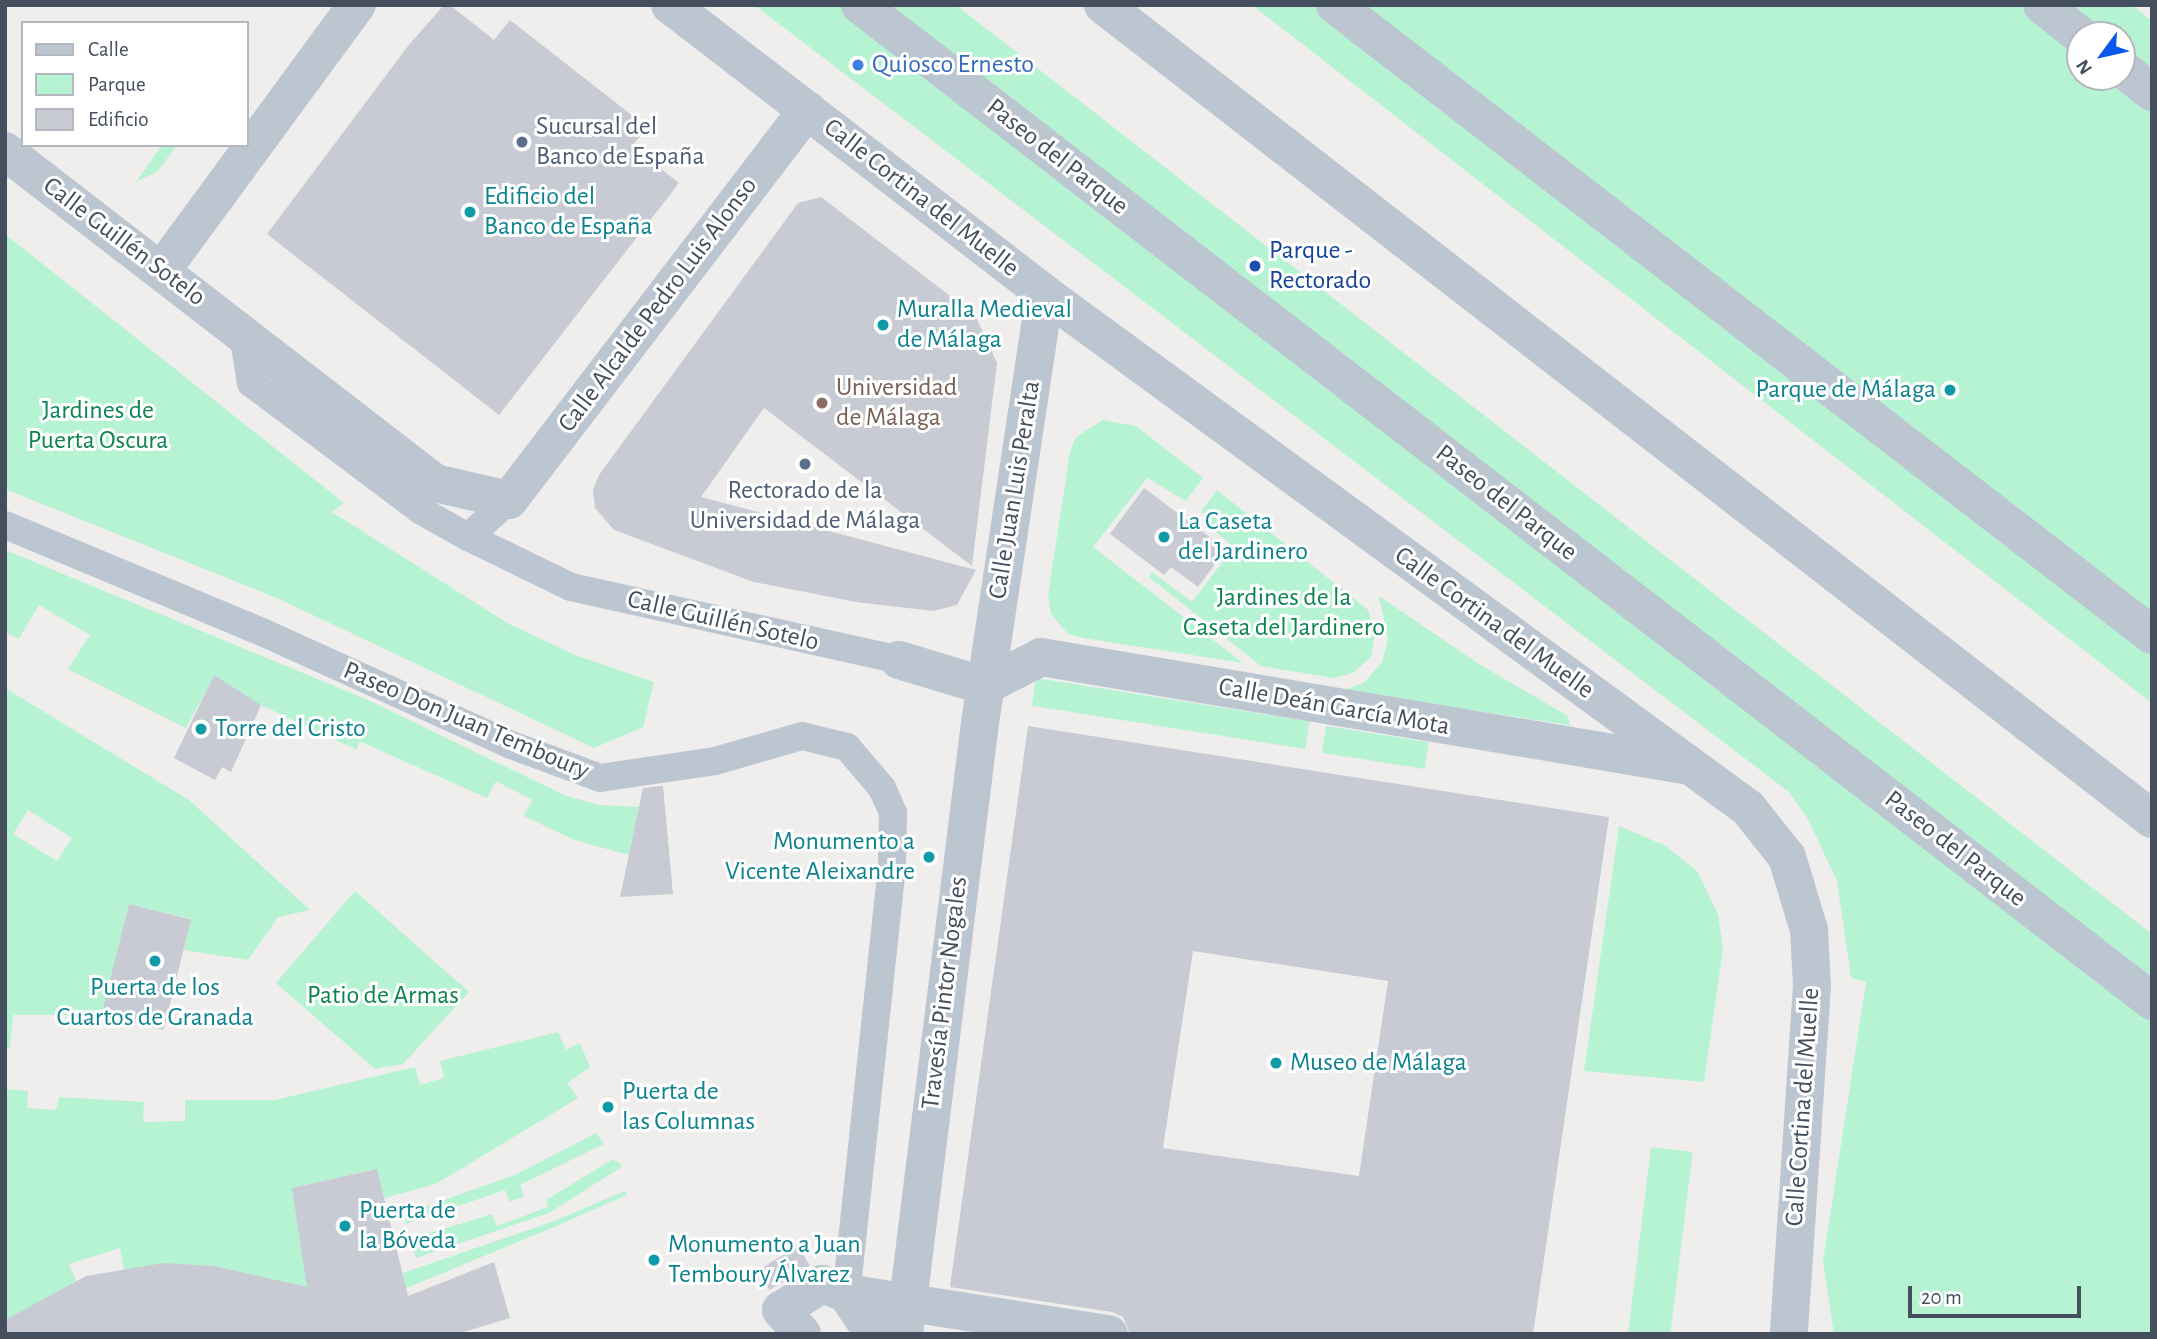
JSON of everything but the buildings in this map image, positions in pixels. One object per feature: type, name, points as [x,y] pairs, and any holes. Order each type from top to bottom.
[{"type":"street","points":[[162,270],[357,5]]},
{"type":"street","name":"Calle Cortina del Muelle","points":[[670,5],[1045,294],[1748,808],[1787,857],[1809,930],[1812,985],[1789,1334]]},
{"type":"street","name":"Paseo del Parque","points":[[860,5],[2152,1001]]},
{"type":"street","points":[[1103,5],[2152,819]]},
{"type":"street","points":[[1335,5],[2152,635]]},
{"type":"street","points":[[2042,5],[2066,24]]},
{"type":"street","points":[[2136,79],[2152,92]]},
{"type":"street","name":"Calle Alcalde Pedro Luis Alonso","points":[[509,499],[807,110]]},
{"type":"street","name":"Calle Guillén Sotelo","points":[[5,151],[243,332],[435,483],[509,499]]},
{"type":"street","name":"Calle Juan Luis Peralta","points":[[985,686],[1045,294]]},
{"type":"street","name":"Calle Deán García Mota","points":[[985,686],[1041,657],[1690,766]]},
{"type":"street","name":"Calle Guillén Sotelo","points":[[899,660],[985,686]]},
{"type":"street","name":"Travesía Pintor Nogales","points":[[905,1317],[985,686]]},
{"type":"street","points":[[802,1334],[781,1310],[822,1284],[905,1317],[1109,1334]]},
{"type":"street","points":[[846,1293],[874,1334]]},
{"type":"lane","name":"Calle Guillén Sotelo","points":[[243,332],[251,383],[420,510],[468,537],[571,587],[899,660]]},
{"type":"lane","points":[[468,537],[509,499]]},
{"type":"lane","name":"Paseo Don Juan Temboury","points":[[5,525],[262,632],[512,745],[600,778],[715,761],[803,736],[847,747],[882,788],[892,813],[891,866],[846,1293]]},
{"type":"green space","points":[[754,5],[956,5],[2152,934],[2152,1334],[1834,1334],[1823,1261],[1866,982],[1851,978],[1837,881],[1808,819],[1789,792]]},
{"type":"green space","name":"Parque de Málaga","points":[[1252,5],[2132,5],[2152,21],[2152,703]]},
{"type":"green space","points":[[161,147],[176,147],[158,171],[136,182]]},
{"type":"green space","name":"Jardines de Puerta Oscura","points":[[5,234],[344,503],[332,512],[509,624],[575,655],[654,682],[643,727],[594,748],[279,599],[5,489]]},
{"type":"green space","name":"Jardines de la Caseta del Jardinero","points":[[1103,420],[1136,426],[1203,478],[1186,501],[1147,478],[1093,547],[1243,663],[1083,638],[1068,634],[1051,614],[1048,595],[1070,452],[1076,437]]},
{"type":"green space","name":"Jardines de la Caseta del Jardinero","points":[[1217,490],[1368,610],[1375,631],[1371,657],[1353,673],[1334,678],[1261,666],[1149,577],[1152,572],[1192,602],[1234,547],[1209,526],[1212,521],[1201,512]]},
{"type":"green space","points":[[5,550],[366,699],[564,795],[599,805],[641,807],[629,855],[574,840],[524,816],[532,800],[496,781],[487,798],[359,741],[357,750],[261,705],[214,676],[186,728],[68,669],[90,635],[39,605],[19,639],[5,632]]},
{"type":"green space","points":[[1379,596],[1479,664],[1568,716],[1570,725],[1342,691],[1365,682],[1382,662],[1388,639]]},
{"type":"green space","points":[[1036,678],[1310,721],[1305,749],[1032,706]]},
{"type":"green space","points":[[5,688],[189,800],[310,910],[278,917],[248,960],[184,950],[191,919],[129,904],[102,1015],[13,1015],[10,1048],[5,1048]],"holes":[[[28,810],[72,838],[57,861],[13,834]]]},
{"type":"green space","points":[[1326,726],[1429,742],[1424,769],[1322,753]]},
{"type":"green space","points":[[1619,826],[1666,846],[1697,871],[1718,914],[1723,949],[1704,1082],[1584,1071]]},
{"type":"green space","name":"Patio de Armas","points":[[355,891],[469,992],[403,1064],[375,1069],[276,983]]},
{"type":"green space","points":[[558,1032],[566,1050],[580,1043],[590,1067],[567,1083],[578,1098],[436,1184],[384,1198],[376,1169],[293,1188],[306,1277],[319,1293],[163,1263],[124,1270],[120,1248],[69,1264],[76,1281],[5,1324],[5,1089],[28,1091],[27,1108],[56,1110],[59,1097],[144,1102],[143,1122],[185,1121],[185,1100],[275,1100],[415,1067],[420,1085],[444,1078],[440,1061]]},
{"type":"green space","points":[[596,1133],[604,1144],[520,1185],[524,1196],[510,1202],[505,1190],[406,1224],[404,1214],[515,1175]]},
{"type":"green space","points":[[1651,1147],[1693,1152],[1670,1334],[1628,1334]]},
{"type":"green space","points":[[613,1159],[623,1166],[549,1213],[416,1258],[410,1239],[492,1214],[497,1226],[548,1207],[546,1200]]},
{"type":"green space","points":[[625,1191],[627,1195],[404,1289],[400,1274],[552,1222]]},
{"type":"place","name":"Quiosco Ernesto","points":[[858,65]]},
{"type":"place","name":"Sucursal del Banco de España","points":[[522,142]]},
{"type":"place","name":"Edificio del Banco de España","points":[[470,212]]},
{"type":"place","name":"Parque - Rectorado","points":[[1255,266]]},
{"type":"place","name":"Muralla Medieval de Málaga","points":[[883,325]]},
{"type":"place","name":"Parque de Málaga","points":[[1950,390]]},
{"type":"place","name":"Universidad de Málaga","points":[[822,403]]},
{"type":"place","name":"Rectorado de la Universidad de Málaga","points":[[805,464]]},
{"type":"place","name":"La Caseta del Jardinero","points":[[1164,537]]},
{"type":"place","name":"Torre del Cristo","points":[[201,729]]},
{"type":"place","name":"Monumento a Vicente Aleixandre","points":[[929,857]]},
{"type":"place","name":"Puerta de los Cuartos de Granada","points":[[155,961]]},
{"type":"place","name":"Museo de Málaga","points":[[1276,1063]]},
{"type":"place","name":"Puerta de las Columnas","points":[[608,1107]]},
{"type":"place","name":"Puerta de la Bóveda","points":[[345,1226]]},
{"type":"place","name":"Monumento a Juan Temboury Álvarez","points":[[654,1260]]}]
